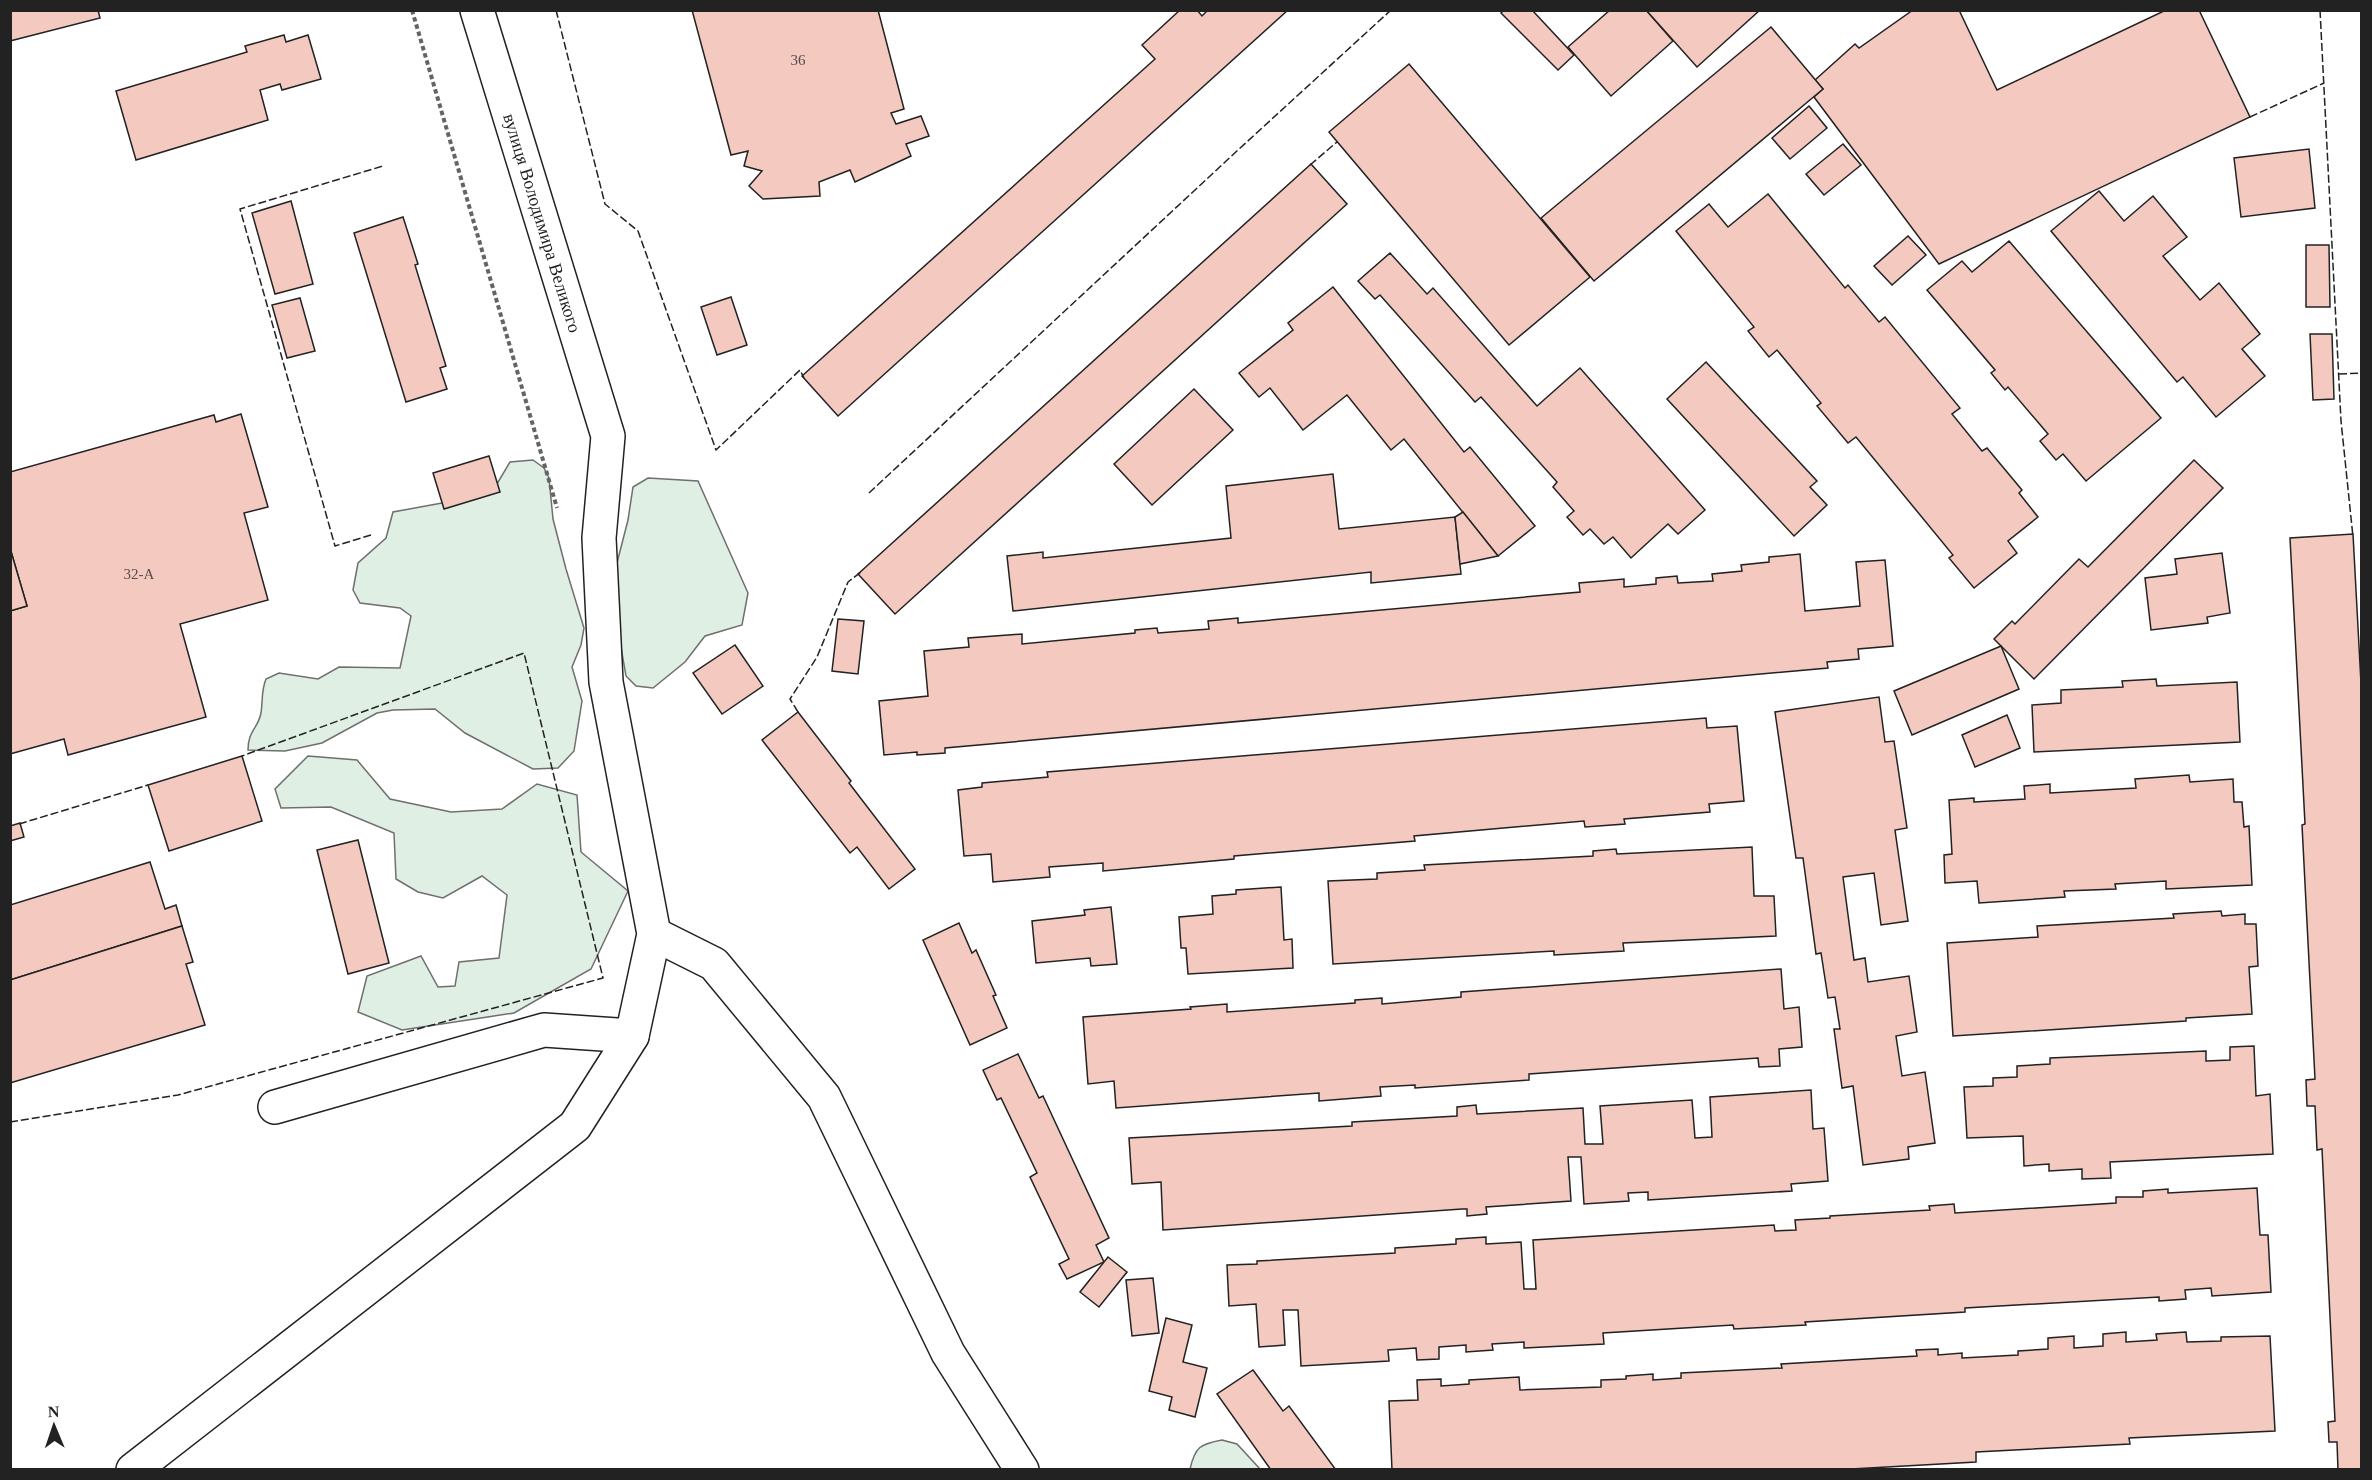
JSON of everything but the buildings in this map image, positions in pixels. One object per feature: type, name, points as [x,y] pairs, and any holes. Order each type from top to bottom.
[{"type":"street","name":"вулиця Володимира Великого","points":[[477,10],[608,435],[599,538],[606,682],[654,934]]},
{"type":"street","points":[[133,1470],[575,1126],[632,1036],[654,934],[714,964],[824,1096],[948,1353],[1022,1470]]},
{"type":"street","points":[[276,1107],[544,1030],[632,1036]]},
{"type":"path","points":[[412,10],[559,517]]},
{"type":"green space","points":[[533,460],[544,468],[549,478],[553,519],[584,628],[581,645],[572,667],[582,701],[574,751],[558,768],[533,769],[465,733],[435,709],[393,710],[377,713],[322,743],[285,751],[248,750],[251,734],[261,713],[266,679],[279,673],[318,679],[339,667],[400,668],[411,616],[400,608],[360,603],[353,590],[358,563],[386,538],[393,512],[491,494],[510,462]]},
{"type":"green space","points":[[648,478],[698,481],[748,593],[742,625],[705,636],[685,662],[653,688],[636,686],[626,676],[615,613],[609,594],[628,520],[633,487]]},
{"type":"green space","points":[[308,756],[357,760],[390,799],[451,812],[502,809],[537,784],[577,795],[581,852],[628,891],[591,969],[514,1013],[402,1030],[358,1012],[367,976],[421,956],[438,987],[455,986],[459,962],[499,958],[507,895],[482,876],[443,898],[418,892],[396,879],[394,833],[331,807],[281,808],[275,789]]},
{"type":"green space","points":[[1222,1440],[1237,1444],[1260,1469],[1190,1469],[1194,1456],[1200,1448],[1208,1443]]},
{"type":"fence","points":[[556,10],[605,204],[638,231],[716,450],[800,370],[804,378]]},
{"type":"fence","points":[[869,493],[1391,10]]},
{"type":"fence","points":[[2320,10],[2341,421],[2353,537]]},
{"type":"fence","points":[[2250,117],[2324,83]]},
{"type":"fence","points":[[1310,165],[1337,142]]},
{"type":"fence","points":[[371,535],[335,546],[240,209],[383,166]]},
{"type":"fence","points":[[2339,374],[2362,373]]},
{"type":"fence","points":[[798,712],[790,699],[817,657],[848,582],[861,572]]},
{"type":"fence","points":[[10,1122],[178,1095],[603,978],[524,653],[242,756]]},
{"type":"fence","points":[[19,824],[148,785]]}]
